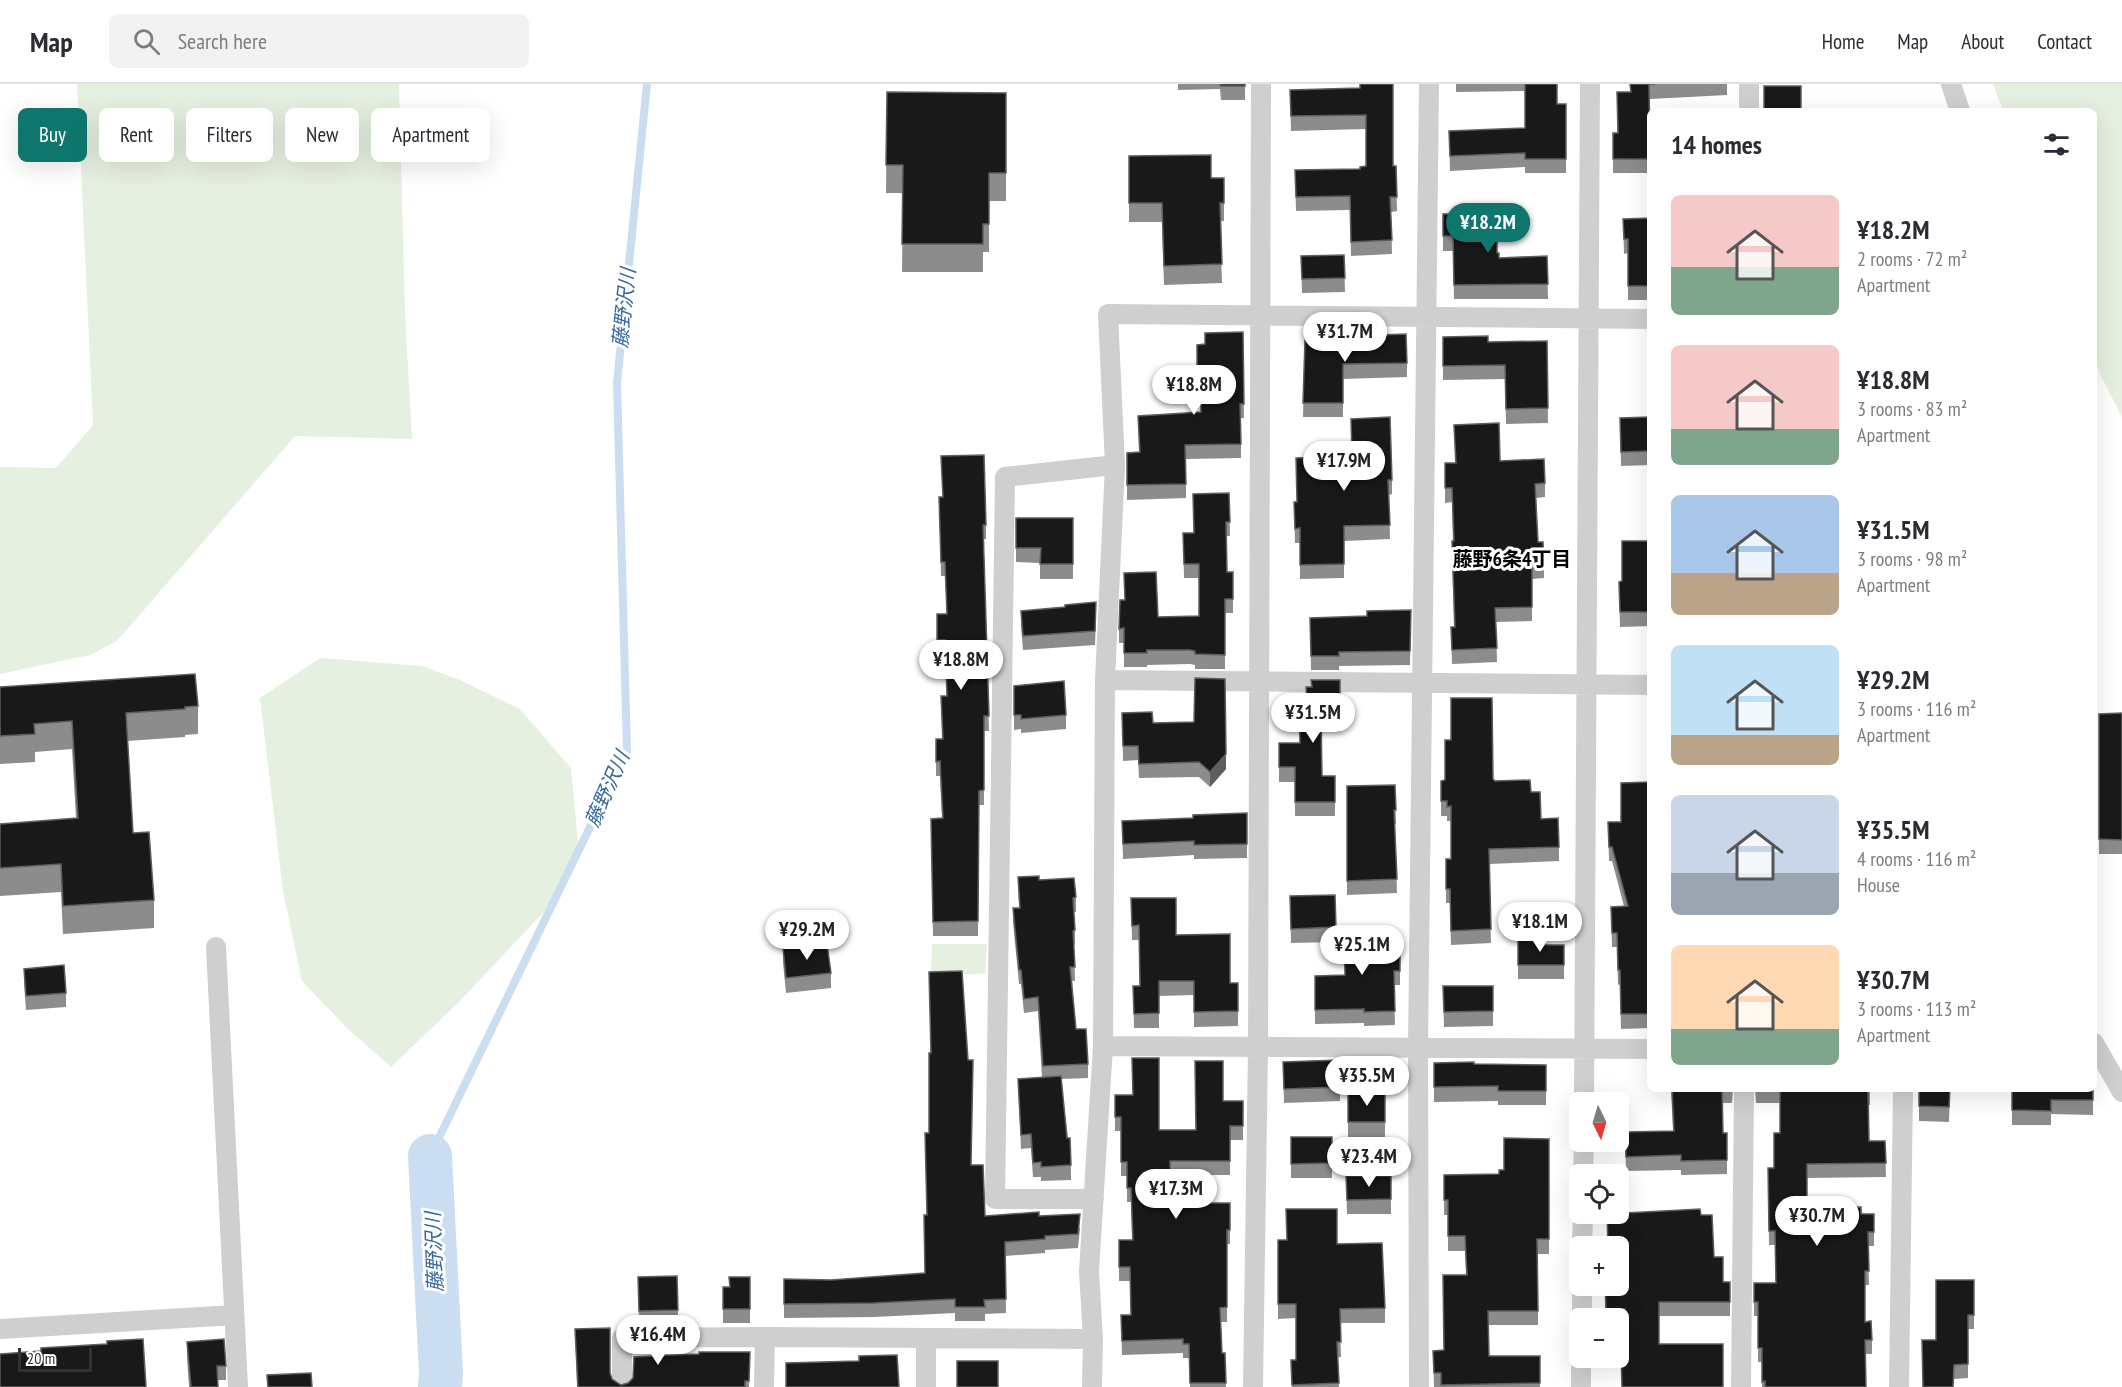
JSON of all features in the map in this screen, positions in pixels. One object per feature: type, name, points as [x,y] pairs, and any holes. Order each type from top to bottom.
[{"type":"street","points":[[1253,1387],[1258,1047],[1261,84]]},
{"type":"street","points":[[1419,1387],[1418,1048],[1429,84]]},
{"type":"street","points":[[1584,1092],[1590,84]]},
{"type":"street","points":[[1749,84],[1749,108]]},
{"type":"street","points":[[1951,84],[1959,108]]},
{"type":"street","points":[[1092,1387],[1093,1339],[1089,1271],[1102,1046],[1105,680],[1115,465],[1108,314],[1647,319]]},
{"type":"street","points":[[1094,1199],[995,1198],[1005,477],[1115,465]]},
{"type":"street","points":[[1105,680],[1647,685]]},
{"type":"street","points":[[216,947],[238,1387]]},
{"type":"street","points":[[1102,1046],[1647,1049]]},
{"type":"street","points":[[2097,1049],[2122,1092]]},
{"type":"street","points":[[1741,1387],[1744,1092]]},
{"type":"street","points":[[1899,1387],[1903,1092]]},
{"type":"street","points":[[0,1329],[234,1315]]},
{"type":"street","points":[[622,1387],[622,1338],[765,1336],[1093,1339]]},
{"type":"street","points":[[765,1336],[765,1387]]},
{"type":"street","points":[[926,1338],[926,1387]]},
{"type":"street","points":[[1581,1368],[1581,1387]]},
{"type":"green space","points":[[77,84],[399,84],[400,108],[371,108],[371,162],[401,162],[405,312],[412,439],[295,436],[117,641],[90,655],[0,674],[0,467],[56,468],[93,425],[81,162],[87,162],[87,108],[78,108]]},
{"type":"green space","points":[[1993,84],[2122,84],[2122,417],[2097,365],[2097,108],[2002,108]]},
{"type":"green space","points":[[320,658],[422,666],[460,680],[520,709],[571,768],[579,853],[554,901],[459,1002],[391,1067],[347,1028],[302,981],[283,891],[260,698]]},
{"type":"green space","points":[[932,944],[987,944],[985,974],[931,975]]},
{"type":"building","points":[[1220,84],[1245,84],[1245,86],[1221,86]]},
{"type":"building","points":[[1360,84],[1393,84],[1393,166],[1396,166],[1397,197],[1390,197],[1392,240],[1351,242],[1350,196],[1296,197],[1295,170],[1360,169],[1366,166],[1366,115],[1291,116],[1290,90],[1360,88]]},
{"type":"building","points":[[1525,84],[1557,84],[1557,104],[1566,104],[1566,159],[1525,159],[1525,153],[1450,156],[1449,131],[1525,128]]},
{"type":"building","points":[[1630,84],[1649,84],[1647,159],[1613,159],[1613,133],[1618,133],[1617,92],[1631,92]]},
{"type":"building","points":[[1764,86],[1801,86],[1801,108],[1764,108]]},
{"type":"building","points":[[887,92],[1006,93],[1006,173],[989,173],[989,224],[983,224],[983,244],[902,244],[903,165],[886,165]]},
{"type":"building","points":[[1211,155],[1211,178],[1224,178],[1224,203],[1220,203],[1222,264],[1164,266],[1162,203],[1129,203],[1129,156]]},
{"type":"building","points":[[1443,214],[1497,214],[1499,258],[1547,256],[1548,284],[1454,285],[1453,236],[1443,236]]},
{"type":"building","points":[[1647,218],[1647,286],[1628,286],[1628,239],[1624,239],[1623,219]]},
{"type":"building","points":[[1344,255],[1345,278],[1302,279],[1301,256]]},
{"type":"building","points":[[1243,332],[1244,404],[1240,404],[1241,444],[1185,445],[1186,484],[1127,485],[1127,453],[1140,452],[1138,416],[1201,412],[1201,367],[1197,367],[1197,345],[1205,344],[1205,333]]},
{"type":"building","points":[[1406,334],[1407,363],[1343,364],[1343,403],[1303,403],[1305,340],[1358,340],[1357,336]]},
{"type":"building","points":[[1488,336],[1488,342],[1547,341],[1548,408],[1506,409],[1505,365],[1443,366],[1443,337]]},
{"type":"building","points":[[1390,417],[1392,480],[1388,480],[1390,525],[1344,526],[1344,564],[1300,565],[1300,528],[1295,529],[1296,458],[1352,456],[1351,419]]},
{"type":"building","points":[[1647,417],[1647,451],[1621,452],[1620,418]]},
{"type":"building","points":[[1499,423],[1500,461],[1544,459],[1545,483],[1535,484],[1538,542],[1543,542],[1544,564],[1532,564],[1532,607],[1495,608],[1497,648],[1452,650],[1451,627],[1455,627],[1452,541],[1454,541],[1452,488],[1445,488],[1445,463],[1456,463],[1454,425]]},
{"type":"building","points":[[984,455],[986,525],[983,525],[989,716],[984,716],[984,790],[979,791],[978,921],[933,922],[931,819],[943,818],[940,761],[936,762],[936,739],[943,739],[941,696],[947,696],[945,640],[937,640],[937,614],[947,614],[945,562],[941,562],[939,497],[943,497],[941,456]]},
{"type":"building","points":[[1229,493],[1230,522],[1226,522],[1227,572],[1233,572],[1233,599],[1225,599],[1225,655],[1195,654],[1195,651],[1190,650],[1147,650],[1147,653],[1124,653],[1124,628],[1119,629],[1120,600],[1125,600],[1124,573],[1156,572],[1158,617],[1199,616],[1199,564],[1184,564],[1183,533],[1194,533],[1193,494]]},
{"type":"building","points":[[1016,518],[1073,518],[1073,564],[1040,564],[1041,548],[1016,548]]},
{"type":"building","points":[[1622,541],[1647,541],[1647,612],[1620,612],[1619,582],[1622,581]]},
{"type":"building","points":[[1096,602],[1095,631],[1023,636],[1021,611]]},
{"type":"building","points":[[1411,610],[1410,651],[1339,652],[1339,656],[1311,656],[1310,618],[1367,616],[1367,611]]},
{"type":"building","points":[[195,674],[198,706],[126,713],[133,833],[149,832],[154,900],[63,906],[61,864],[0,868],[0,824],[78,818],[72,721],[34,724],[35,734],[0,736],[0,687]]},
{"type":"building","points":[[1195,678],[1225,679],[1226,754],[1210,772],[1199,762],[1139,764],[1138,746],[1123,746],[1122,713],[1152,712],[1153,723],[1194,722]]},
{"type":"building","points":[[1311,680],[1340,680],[1340,717],[1321,718],[1322,776],[1335,776],[1335,802],[1295,802],[1295,767],[1279,767],[1279,743],[1300,743],[1299,707],[1307,707],[1306,687],[1312,687]]},
{"type":"building","points":[[1064,681],[1066,715],[1021,719],[1021,715],[1014,715],[1014,686]]},
{"type":"building","points":[[1451,698],[1492,698],[1493,779],[1495,781],[1530,780],[1531,792],[1540,792],[1541,819],[1558,818],[1559,847],[1489,849],[1491,929],[1451,931],[1450,889],[1446,889],[1446,859],[1451,859],[1451,806],[1447,807],[1447,801],[1441,801],[1441,781],[1445,780],[1445,740],[1451,740]]},
{"type":"building","points":[[2122,713],[2122,840],[2099,839],[2099,714]]},
{"type":"building","points":[[1647,782],[1647,1014],[1621,1014],[1617,933],[1612,933],[1611,907],[1628,906],[1612,847],[1609,847],[1608,822],[1621,822],[1621,783]]},
{"type":"building","points":[[1395,785],[1397,879],[1347,881],[1347,786]]},
{"type":"building","points":[[1247,813],[1247,844],[1194,845],[1194,841],[1123,844],[1122,821]]},
{"type":"building","points":[[1039,876],[1039,880],[1074,878],[1075,967],[1070,967],[1076,1029],[1086,1029],[1088,1064],[1043,1066],[1038,997],[1024,999],[1013,908],[1020,908],[1018,877]]},
{"type":"building","points":[[1335,895],[1336,927],[1291,929],[1290,896]]},
{"type":"building","points":[[1131,898],[1176,898],[1176,935],[1230,934],[1230,983],[1238,983],[1238,1011],[1194,1012],[1194,981],[1159,981],[1159,1013],[1134,1014],[1133,986],[1140,986],[1139,925],[1132,926]]},
{"type":"building","points":[[1369,930],[1369,938],[1400,938],[1400,971],[1394,971],[1395,1011],[1315,1010],[1315,976],[1345,975],[1344,931]]},
{"type":"building","points":[[1518,939],[1545,939],[1545,945],[1564,945],[1564,965],[1518,965]]},
{"type":"building","points":[[827,944],[831,973],[786,978],[783,948]]},
{"type":"building","points":[[64,965],[66,993],[26,996],[24,969]]},
{"type":"building","points":[[962,971],[968,1060],[973,1060],[971,1165],[983,1165],[985,1216],[1039,1212],[1039,1216],[1080,1214],[1078,1234],[1005,1242],[1006,1299],[984,1300],[985,1307],[955,1307],[955,1299],[784,1304],[784,1279],[831,1280],[925,1273],[924,1215],[927,1215],[925,1133],[929,1133],[929,1053],[931,1053],[929,972]]},
{"type":"building","points":[[1443,986],[1493,986],[1493,1011],[1444,1012]]},
{"type":"building","points":[[1132,1058],[1159,1058],[1159,1130],[1196,1130],[1195,1061],[1223,1061],[1223,1101],[1243,1101],[1243,1126],[1230,1126],[1230,1161],[1170,1161],[1171,1203],[1230,1203],[1230,1230],[1227,1230],[1227,1307],[1220,1308],[1226,1383],[1190,1383],[1189,1344],[1183,1344],[1183,1339],[1122,1341],[1121,1315],[1131,1315],[1130,1267],[1119,1267],[1119,1240],[1133,1240],[1131,1188],[1127,1188],[1127,1162],[1121,1162],[1121,1117],[1115,1117],[1115,1095],[1133,1095]]},
{"type":"building","points":[[1339,1060],[1340,1087],[1284,1089],[1283,1062]]},
{"type":"building","points":[[1474,1062],[1474,1064],[1546,1065],[1546,1091],[1498,1091],[1498,1086],[1434,1087],[1434,1063]]},
{"type":"building","points":[[1061,1076],[1067,1138],[1070,1138],[1071,1165],[1041,1167],[1041,1162],[1033,1163],[1031,1134],[1021,1135],[1018,1079]]},
{"type":"building","points":[[1348,1092],[1385,1092],[1385,1122],[1348,1122]]},
{"type":"building","points":[[1672,1092],[1722,1092],[1723,1133],[1727,1133],[1727,1160],[1681,1161],[1681,1155],[1626,1157],[1626,1152],[1629,1152],[1629,1132],[1674,1131]]},
{"type":"building","points":[[1780,1092],[1868,1092],[1869,1141],[1885,1141],[1886,1163],[1807,1164],[1807,1207],[1861,1207],[1861,1214],[1874,1214],[1874,1232],[1868,1232],[1869,1271],[1865,1271],[1865,1322],[1871,1321],[1872,1340],[1865,1340],[1866,1387],[1765,1387],[1765,1381],[1762,1382],[1762,1348],[1758,1348],[1758,1302],[1754,1302],[1754,1283],[1776,1283],[1775,1231],[1769,1231],[1768,1168],[1774,1168],[1774,1133],[1780,1133]]},
{"type":"building","points":[[1919,1092],[1950,1092],[1949,1107],[1919,1106]]},
{"type":"building","points":[[2012,1092],[2093,1092],[2093,1100],[2051,1100],[2051,1111],[2012,1110]]},
{"type":"building","points":[[1291,1137],[1332,1137],[1332,1163],[1291,1164]]},
{"type":"building","points":[[1504,1138],[1549,1139],[1549,1239],[1537,1239],[1538,1311],[1488,1311],[1489,1356],[1540,1356],[1540,1383],[1441,1385],[1441,1373],[1434,1373],[1433,1351],[1444,1350],[1443,1275],[1467,1275],[1465,1236],[1448,1236],[1448,1200],[1444,1200],[1444,1175],[1499,1174],[1499,1170],[1504,1170]]},
{"type":"building","points":[[1346,1176],[1391,1176],[1391,1199],[1347,1200]]},
{"type":"building","points":[[1286,1209],[1337,1209],[1337,1244],[1382,1243],[1385,1308],[1340,1309],[1341,1342],[1337,1342],[1339,1383],[1292,1385],[1291,1360],[1296,1360],[1296,1304],[1278,1304],[1278,1240],[1287,1240]]},
{"type":"building","points":[[1700,1209],[1701,1215],[1712,1215],[1714,1257],[1723,1257],[1723,1282],[1730,1282],[1730,1302],[1659,1302],[1659,1344],[1723,1344],[1723,1387],[1622,1387],[1621,1368],[1629,1368],[1629,1308],[1606,1308],[1605,1296],[1629,1296],[1629,1236],[1608,1236],[1607,1224],[1629,1224],[1629,1213]]},
{"type":"building","points":[[677,1276],[678,1310],[639,1311],[638,1277]]},
{"type":"building","points":[[729,1277],[750,1277],[750,1309],[723,1309],[723,1287],[730,1287]]},
{"type":"building","points":[[1936,1280],[1974,1280],[1974,1315],[1968,1315],[1968,1364],[1954,1365],[1953,1387],[1923,1387],[1922,1340],[1936,1340]]},
{"type":"building","points":[[610,1328],[610,1373],[612,1379],[621,1385],[633,1378],[634,1357],[699,1354],[699,1352],[750,1352],[749,1381],[745,1381],[745,1387],[578,1387],[575,1329]]},
{"type":"building","points":[[143,1339],[146,1387],[0,1387],[0,1354]]},
{"type":"building","points":[[224,1339],[226,1366],[217,1366],[218,1387],[191,1387],[187,1342]]},
{"type":"building","points":[[897,1355],[899,1387],[786,1387],[786,1363],[859,1361],[859,1356]]},
{"type":"building","points":[[957,1361],[998,1361],[998,1387],[957,1387]]},
{"type":"building","points":[[311,1373],[312,1387],[268,1387],[267,1375]]},
{"type":"waterway","name":"藤野沢川","points":[[430,1156],[627,751],[617,383],[647,84]]},
{"type":"waterway","name":"藤野沢川","points":[[430,1156],[440,1387]]},
{"type":"district","name":"藤野6条4丁目","points":[[1512,559]]}]
